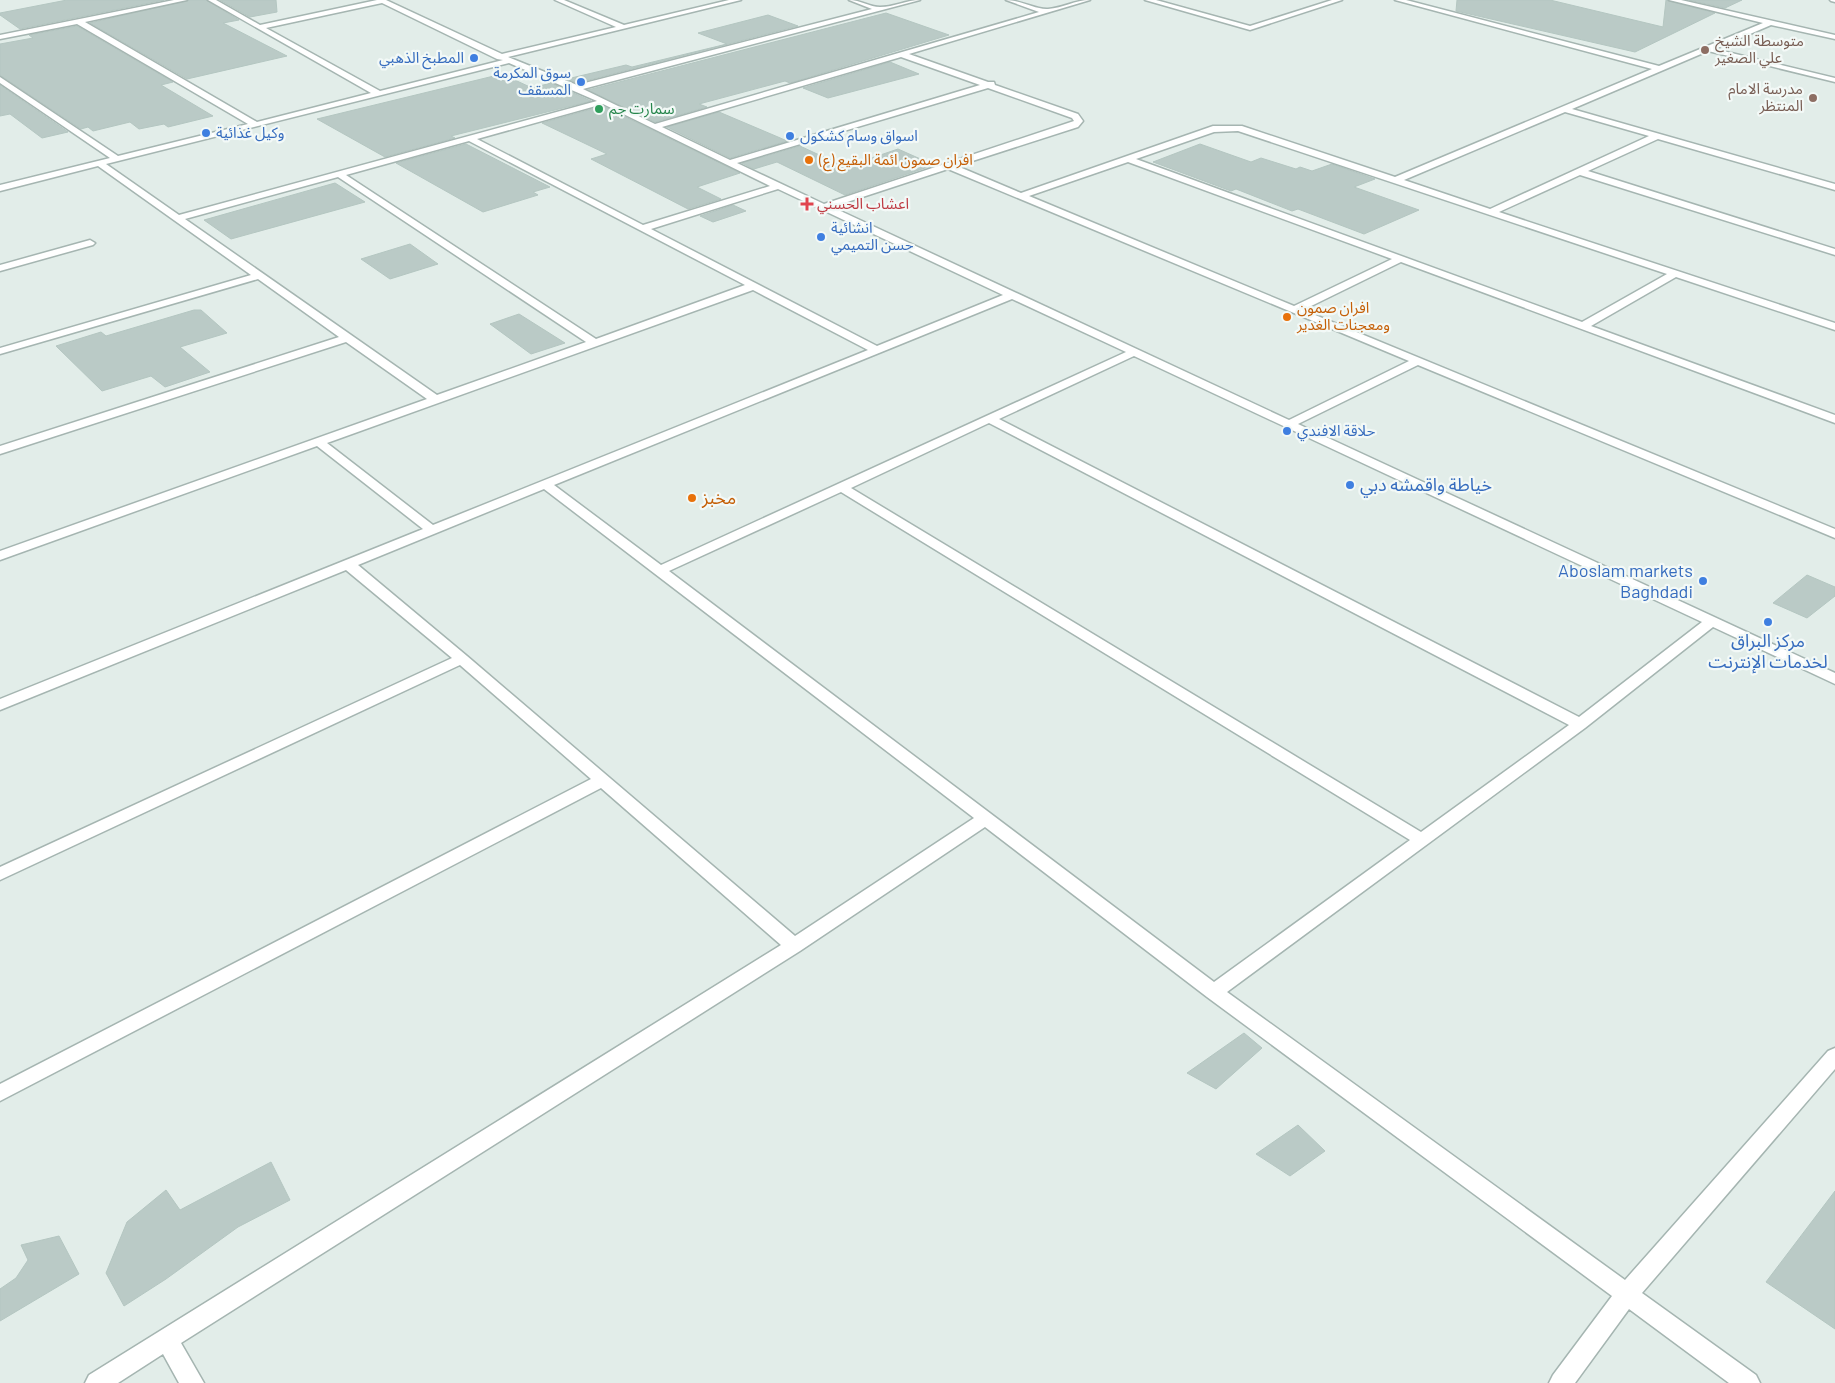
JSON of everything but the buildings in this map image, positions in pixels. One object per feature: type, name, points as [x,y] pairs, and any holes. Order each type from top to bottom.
[{"type":"street","points":[[0,37],[184,0]]},
{"type":"street","points":[[211,0],[379,94]]},
{"type":"street","points":[[558,0],[622,28]]},
{"type":"street","points":[[711,0],[722,4]]},
{"type":"street","points":[[0,188],[379,94],[622,28],[738,0]]},
{"type":"street","points":[[852,0],[880,10]]},
{"type":"street","points":[[576,88],[917,0]]},
{"type":"street","points":[[1009,0],[1047,12]]},
{"type":"street","points":[[656,126],[1087,0]]},
{"type":"street","points":[[1148,0],[1250,28],[1339,0]]},
{"type":"street","points":[[1398,0],[1660,69]]},
{"type":"street","points":[[1672,0],[1835,37]]},
{"type":"street","points":[[259,27],[382,1],[505,59],[576,88],[729,163],[1835,679]]},
{"type":"street","points":[[78,21],[255,124]]},
{"type":"street","points":[[1394,181],[1771,22]]},
{"type":"street","points":[[1707,49],[1835,80]]},
{"type":"street","points":[[823,207],[951,167],[1075,125],[1079,121],[1075,116],[991,84],[901,54]]},
{"type":"street","points":[[0,79],[117,159]]},
{"type":"street","points":[[729,163],[991,84]]},
{"type":"street","points":[[177,218],[603,102]]},
{"type":"street","points":[[1564,110],[1835,187]]},
{"type":"street","points":[[1020,196],[1212,129],[1240,128],[1835,327]]},
{"type":"street","points":[[1491,212],[1657,136]]},
{"type":"street","points":[[471,138],[877,350]]},
{"type":"street","points":[[1129,159],[1835,419]]},
{"type":"street","points":[[99,163],[436,400]]},
{"type":"street","points":[[951,167],[1835,534]]},
{"type":"street","points":[[1578,171],[1835,252]]},
{"type":"street","points":[[339,174],[595,343]]},
{"type":"street","points":[[643,228],[779,186]]},
{"type":"street","points":[[0,268],[90,243]]},
{"type":"street","points":[[1294,310],[1400,259]]},
{"type":"street","points":[[1583,326],[1675,274]]},
{"type":"street","points":[[0,351],[258,276]]},
{"type":"street","points":[[0,556],[753,286]]},
{"type":"street","points":[[0,705],[1012,295]]},
{"type":"street","points":[[0,450],[347,338]]},
{"type":"street","points":[[659,571],[1135,352]]},
{"type":"street","points":[[1289,424],[1418,361]]},
{"type":"street","points":[[990,419],[1580,724]]},
{"type":"street","points":[[319,442],[432,530]]},
{"type":"street","points":[[545,484],[1214,992],[1748,1383]]},
{"type":"street","points":[[841,487],[1422,840]]},
{"type":"street","points":[[348,564],[462,659],[794,946]]},
{"type":"street","points":[[1214,992],[1580,724],[1711,622]]},
{"type":"street","points":[[0,874],[462,659]]},
{"type":"street","points":[[0,1093],[602,780]]},
{"type":"street","points":[[97,1383],[794,946],[985,819]]},
{"type":"street","points":[[1561,1383],[1628,1294],[1835,1056]]},
{"type":"street","points":[[167,1339],[192,1383]]},
{"type":"place","name":"متوسطة الشيخ علي الصغير","points":[[1705,50]]},
{"type":"place","name":"المطبخ الذهبي","points":[[474,58]]},
{"type":"place","name":"سوق المكرمة المسقف","points":[[581,82]]},
{"type":"place","name":"مدرسة الامام المنتظر","points":[[1813,98]]},
{"type":"place","name":"سمارت جم","points":[[599,109]]},
{"type":"place","name":"وكيل غذائية","points":[[206,133]]},
{"type":"place","name":"اسواق وسام كشكول","points":[[790,136]]},
{"type":"place","name":"افران صمون ائمة البقيع (ع)","points":[[809,160]]},
{"type":"place","name":"اعشاب الحسني","points":[[807,204]]},
{"type":"place","name":"انشائية حسن التميمي","points":[[821,237]]},
{"type":"place","name":"افران صمون ومعجنات الغدير","points":[[1287,317]]},
{"type":"place","name":"حلاقة الافندي","points":[[1287,431]]},
{"type":"place","name":"خياطة واقمشه دبي","points":[[1350,485]]},
{"type":"place","name":"مخبز","points":[[692,498]]},
{"type":"place","name":"Aboslam markets Baghdadi","points":[[1703,581]]},
{"type":"place","name":"مركز البراق لخدمات الإنترنت","points":[[1768,622]]}]
